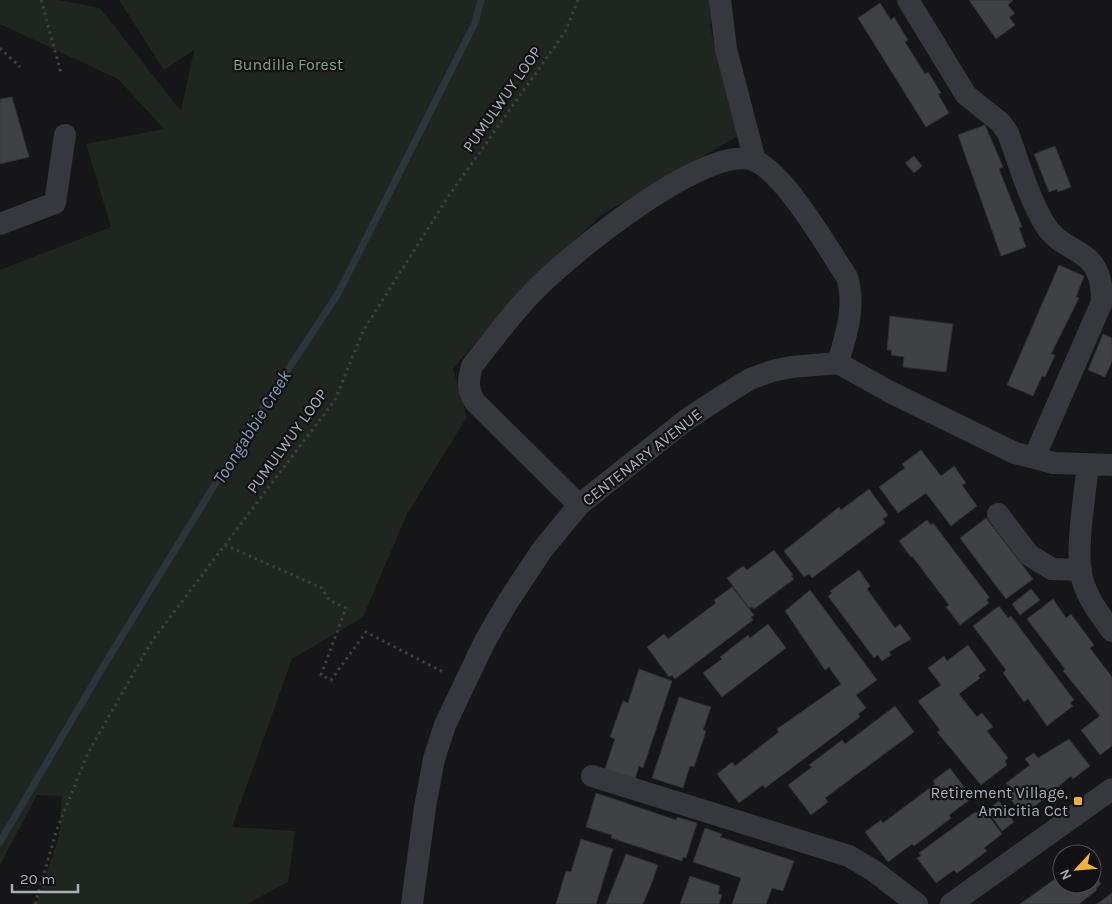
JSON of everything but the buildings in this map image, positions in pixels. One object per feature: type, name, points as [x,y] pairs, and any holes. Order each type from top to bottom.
[{"type":"street","points":[[720,0],[726,50],[755,161]]},
{"type":"street","points":[[908,0],[966,95],[1000,122],[1008,133],[1045,226],[1054,235],[1086,256],[1098,271],[1102,287],[1102,302],[1034,458]]},
{"type":"street","points":[[0,224],[55,203],[65,135]]},
{"type":"street","points":[[579,505],[475,402],[469,393],[468,378],[472,366],[533,292],[554,271],[610,226],[669,187],[704,170],[740,158],[755,161],[767,168],[782,183],[847,277],[852,293],[848,328],[838,363],[890,392],[1015,453],[1054,463],[1112,464]]},
{"type":"street","name":"CENTENARY AVENUE","points":[[412,904],[434,758],[445,724],[464,682],[507,603],[542,550],[579,505],[686,420],[750,379],[791,367],[838,363]]},
{"type":"street","points":[[1088,465],[1081,527],[1081,570],[1087,592],[1097,611],[1112,631]]},
{"type":"street","points":[[998,514],[1029,555],[1052,569],[1081,570]]},
{"type":"street","points":[[592,776],[848,856],[874,872],[917,904]]},
{"type":"street","points":[[951,904],[1112,789]]},
{"type":"path","points":[[41,0],[61,73]]},
{"type":"path","name":"PUMULWUY LOOP","points":[[35,904],[57,829],[88,754],[152,641],[335,400],[363,331],[448,197],[566,32],[578,0]]},
{"type":"path","points":[[0,48],[20,67]]},
{"type":"path","points":[[225,545],[322,588],[329,600],[346,608],[321,675],[332,680],[366,632],[464,682]]},
{"type":"green space","name":"Bundilla Forest","points":[[0,0],[58,0],[100,8],[181,111],[194,50],[164,70],[119,0],[714,0],[710,27],[738,136],[601,215],[515,296],[453,369],[467,417],[407,514],[363,617],[292,659],[232,827],[295,831],[288,882],[247,904],[36,904],[59,836],[62,796],[37,795],[0,865],[0,270],[111,227],[86,144],[164,129],[118,79],[0,24]]},
{"type":"waterway","name":"Toongabbie Creek","points":[[0,842],[103,667],[247,432],[339,292],[475,23],[481,0]]},
{"type":"place","name":"Retirement Village, Amicitia Cct","points":[[1078,801]]}]
